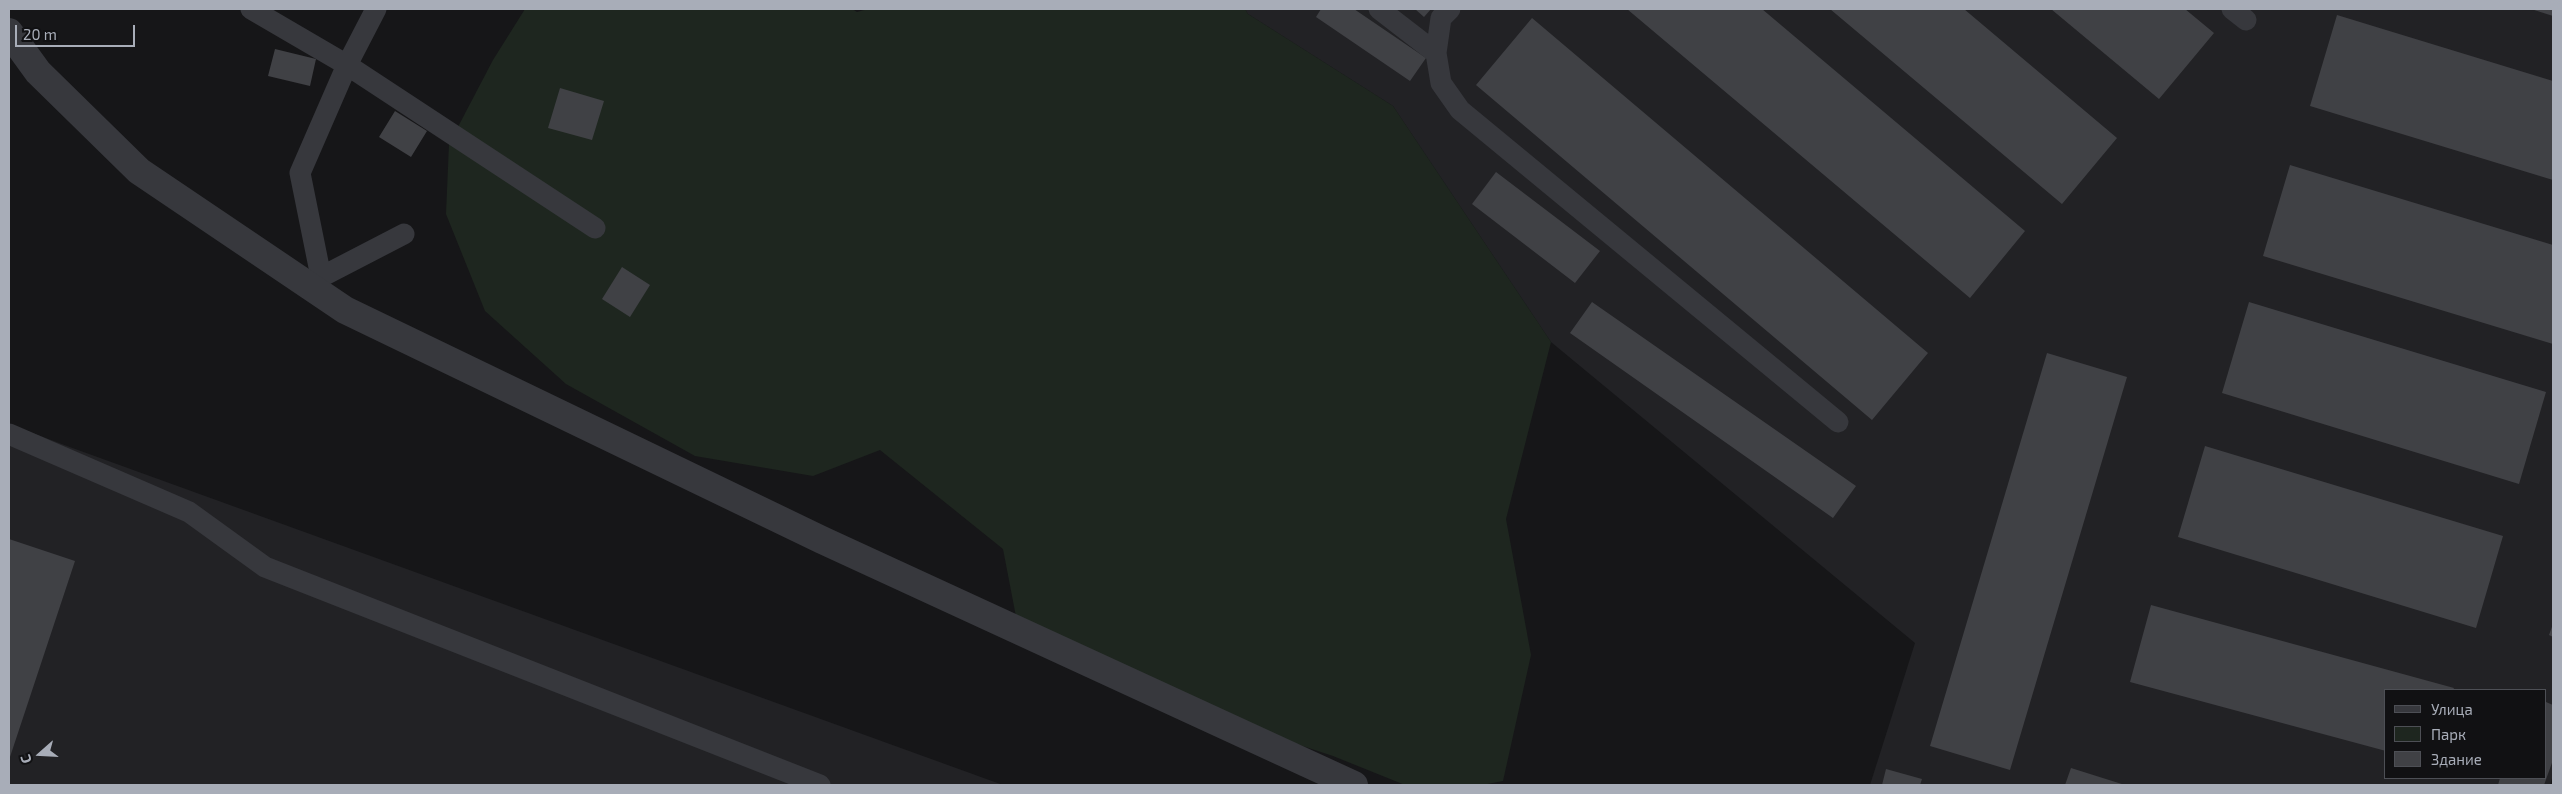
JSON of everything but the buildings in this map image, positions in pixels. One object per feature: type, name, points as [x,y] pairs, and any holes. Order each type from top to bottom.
[{"type":"street","points":[[9,32],[38,72],[139,171],[345,310],[822,540],[1354,785]]},
{"type":"lane","points":[[251,9],[347,65],[596,228]]},
{"type":"lane","points":[[376,9],[347,65],[300,173],[320,277],[404,234]]},
{"type":"lane","points":[[1379,9],[1436,53]]},
{"type":"lane","points":[[1450,9],[1441,18],[1436,53],[1441,83],[1460,110],[1838,422]]},
{"type":"lane","points":[[9,434],[189,512],[265,567],[820,785]]},
{"type":"shaded area","points":[[1245,9],[2553,9],[2553,775],[2550,785],[1870,785],[1915,643],[1551,342],[1393,106],[1248,14]]},
{"type":"shaded area","points":[[9,424],[67,446],[1003,785],[9,785]]},
{"type":"green space","points":[[525,9],[852,9],[857,12],[868,9],[1245,9],[1248,14],[1393,106],[1551,342],[1506,519],[1531,655],[1503,781],[1482,785],[1405,785],[1333,756],[1081,673],[1018,627],[1003,549],[880,450],[813,476],[695,456],[566,384],[485,311],[446,214],[449,144],[493,60]]}]
